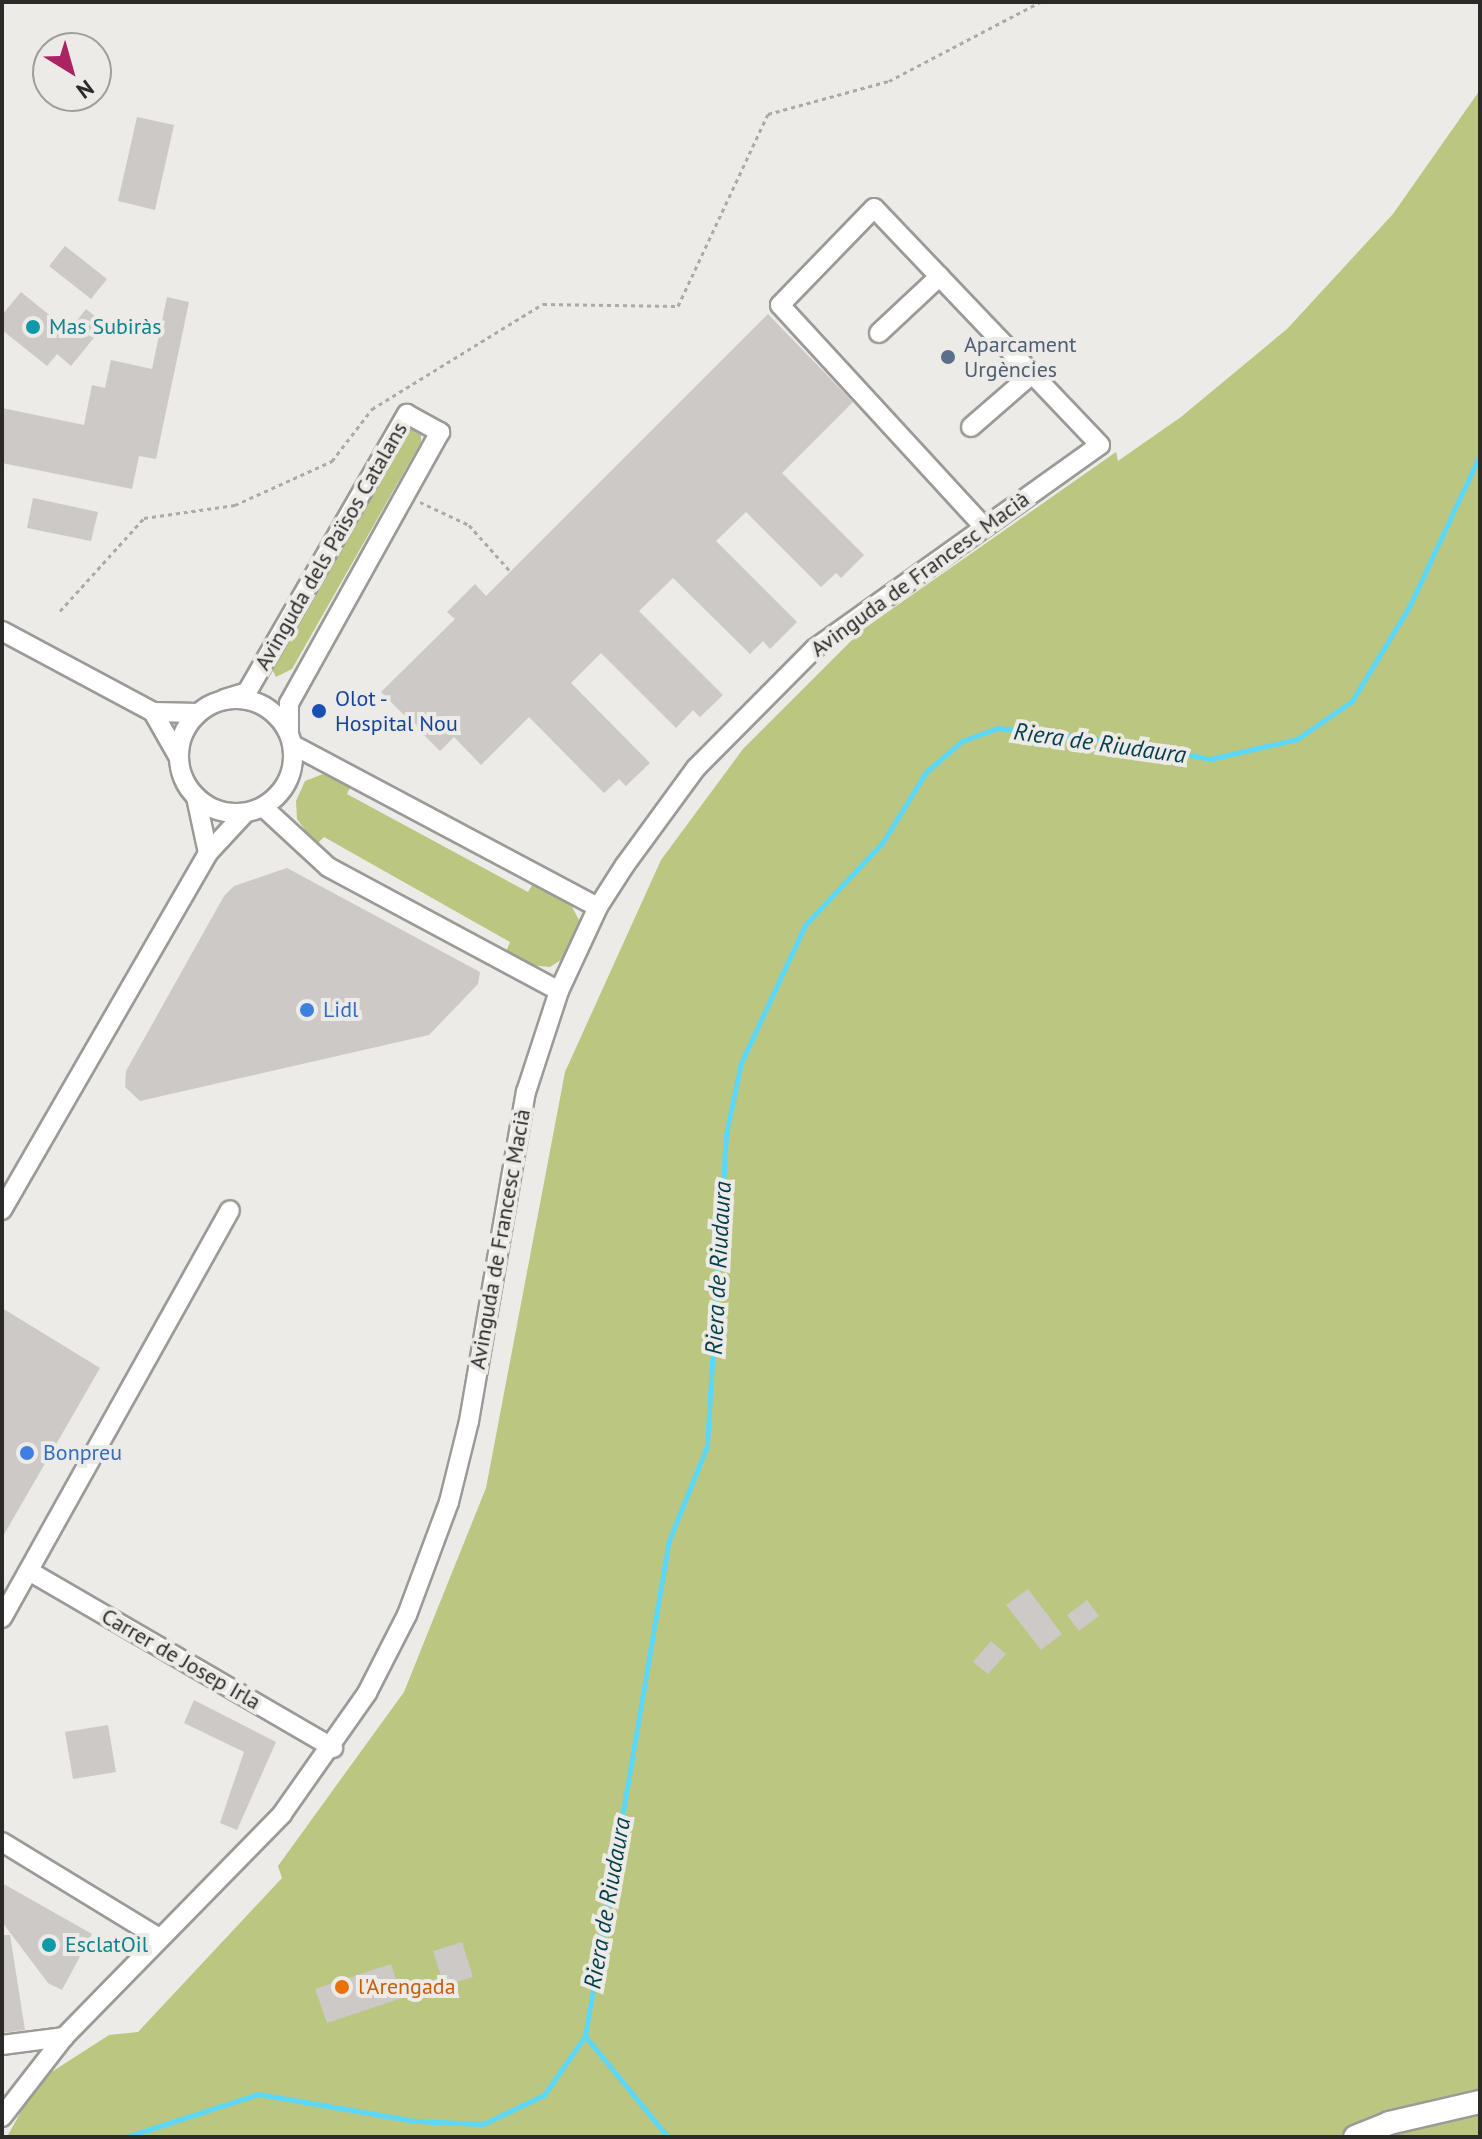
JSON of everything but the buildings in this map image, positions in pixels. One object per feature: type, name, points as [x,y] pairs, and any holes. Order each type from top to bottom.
[{"type":"main road","points":[[1355,2137],[1389,2123],[1480,2102]]},
{"type":"street","points":[[971,427],[1032,374],[874,208],[780,305],[984,527]]},
{"type":"street","points":[[879,333],[940,276]]},
{"type":"street","name":"Avinguda de Francesc Macià","points":[[2,2117],[64,2037],[282,1814],[333,1748],[407,1615],[449,1502],[469,1421],[526,1092],[559,991],[598,907],[696,768],[738,721],[814,649],[1100,445],[1032,374]]},
{"type":"street","name":"Avinguda dels Països Catalans","points":[[224,699],[247,692],[407,414],[440,432],[289,703],[291,739]]},
{"type":"street","points":[[2,631],[153,712],[198,713]]},
{"type":"street","points":[[178,756],[184,732],[198,713],[224,699],[263,705],[291,739],[598,907]]},
{"type":"street","points":[[153,712],[178,756],[187,785],[196,797],[211,807],[254,810],[328,867],[559,991]]},
{"type":"street","points":[[2,1210],[208,853],[286,785],[291,739]]},
{"type":"street","points":[[196,797],[208,853]]},
{"type":"street","points":[[2,1618],[230,1210]]},
{"type":"street","name":"Carrer de Josep Irla","points":[[29,1571],[333,1748]]},
{"type":"street","points":[[2,1842],[159,1938]]},
{"type":"street","points":[[2,2045],[64,2037]]},
{"type":"path","points":[[60,611],[144,518],[235,505],[332,461],[372,409],[543,304],[678,306],[768,114],[889,81],[1040,2]]},
{"type":"path","points":[[405,495],[469,525],[510,571]]},
{"type":"green space","points":[[1480,90],[1480,2137],[7,2137],[29,2097],[50,2073],[109,2035],[138,2032],[282,1878],[278,1866],[404,1692],[486,1488],[565,1072],[661,860],[743,749],[862,630],[1116,452],[1118,461],[1181,417],[1287,329],[1393,214]]},
{"type":"green space","points":[[412,428],[421,433],[421,442],[292,669],[276,677],[270,665],[403,433]]},
{"type":"green space","points":[[328,772],[352,784],[347,794],[528,892],[534,882],[570,903],[579,920],[564,958],[550,967],[528,965],[506,952],[510,942],[324,837],[316,845],[297,819],[296,801],[305,781]]},
{"type":"waterway","name":"Riera de Riudaura","points":[[126,2137],[258,2094],[416,2121],[483,2124],[544,2095],[585,2036],[668,1543],[707,1446],[726,1134],[741,1063],[805,925],[883,842],[926,772],[962,741],[997,728],[1134,743],[1210,759],[1297,739],[1352,701],[1409,607],[1480,455]]},
{"type":"waterway","points":[[585,2036],[668,2137]]},
{"type":"place","name":"Mas Subiràs","points":[[33,327]]},
{"type":"place","name":"Aparcament Urgències","points":[[948,357]]},
{"type":"place","name":"Olot - Hospital Nou","points":[[319,711]]},
{"type":"place","name":"Lidl","points":[[307,1010]]},
{"type":"place","name":"Bonpreu","points":[[27,1453]]},
{"type":"place","name":"EsclatOil","points":[[49,1945]]},
{"type":"place","name":"l'Arengada","points":[[342,1987]]}]
